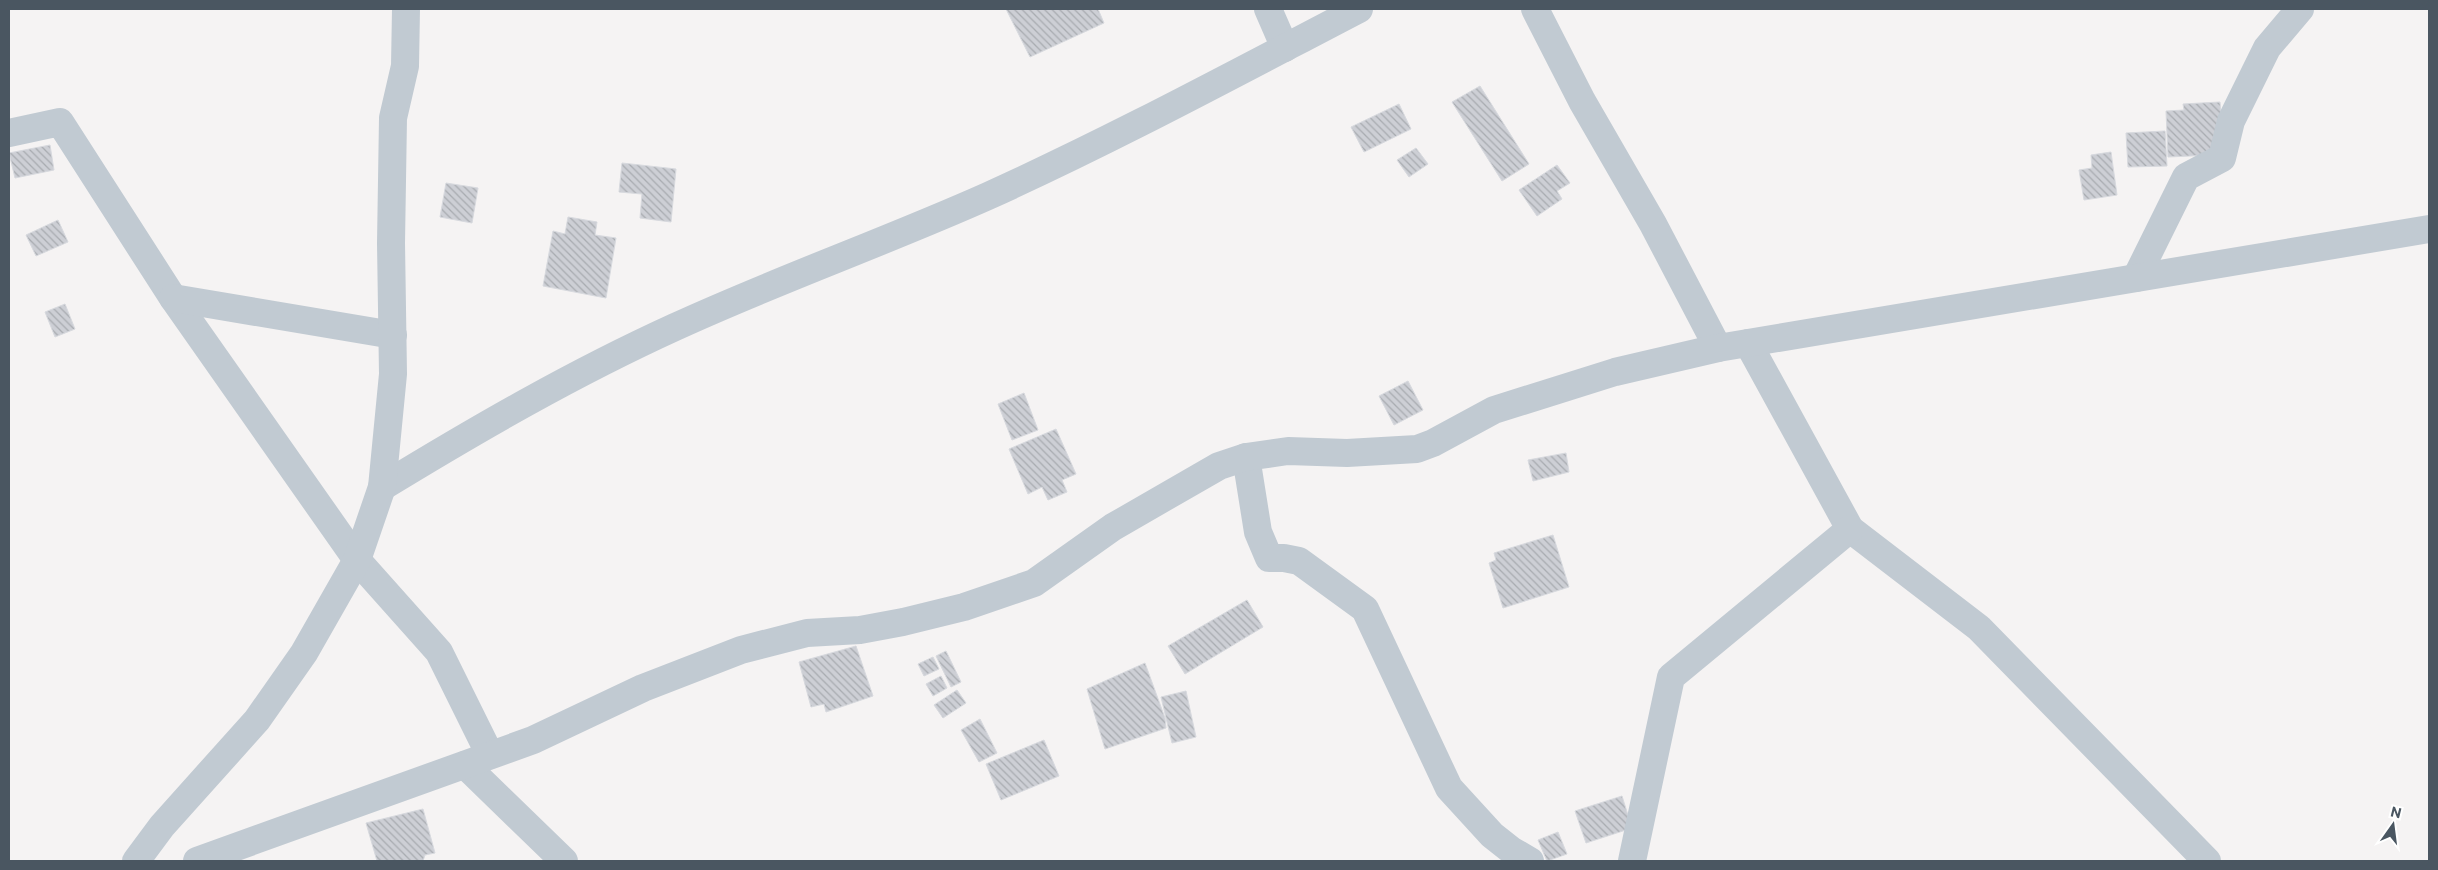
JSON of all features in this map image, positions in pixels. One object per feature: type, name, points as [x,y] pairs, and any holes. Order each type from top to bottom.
[{"type":"street","points":[[136,861],[162,826],[257,720],[304,653],[357,560],[382,486],[393,374],[393,118],[405,66],[406,9]]},
{"type":"street","points":[[1268,9],[1285,48]]},
{"type":"street","points":[[382,486],[450,445],[550,390],[675,326],[850,255],[1020,181],[1099,144],[1359,9]]},
{"type":"street","points":[[1535,9],[1582,101],[1653,224],[1718,348]]},
{"type":"street","points":[[2136,278],[2186,177],[2222,158],[2231,121],[2267,48],[2300,9]]},
{"type":"street","points":[[9,133],[60,122],[173,298],[357,560],[439,652],[490,755]]},
{"type":"street","points":[[197,861],[532,740],[643,688],[741,650],[807,633],[860,630],[903,622],[964,607],[1034,583],[1113,527],[1219,466],[1246,458],[1288,451],[1347,452],[1417,449],[1433,443],[1494,410],[1616,372],[1718,348],[2429,229]]},
{"type":"street","points":[[173,298],[393,335]]},
{"type":"street","points":[[1748,342],[1850,529],[1979,628],[2207,861]]},
{"type":"street","points":[[1246,458],[1258,532],[1269,558],[1299,561],[1365,609],[1449,788],[1492,835],[1511,850],[1530,861]]},
{"type":"street","points":[[1632,861],[1671,677],[1850,529]]},
{"type":"street","points":[[464,765],[564,861]]},
{"type":"building","points":[[1006,9],[1098,9],[1104,23],[1030,57]]},
{"type":"building","points":[[1480,86],[1529,164],[1502,181],[1452,102]]},
{"type":"building","points":[[2220,102],[2223,145],[2212,155],[2168,157],[2166,111],[2184,110],[2183,104]]},
{"type":"building","points":[[1399,104],[1411,129],[1364,152],[1351,127]]},
{"type":"building","points":[[2165,131],[2167,166],[2128,167],[2126,133]]},
{"type":"building","points":[[50,145],[54,170],[15,178],[9,153]]},
{"type":"building","points":[[1416,148],[1428,164],[1409,177],[1397,160]]},
{"type":"building","points":[[2111,152],[2117,195],[2084,200],[2079,170],[2092,168],[2091,155]]},
{"type":"building","points":[[622,163],[676,169],[671,222],[640,218],[642,194],[619,192]]},
{"type":"building","points":[[1557,165],[1570,183],[1557,191],[1562,199],[1537,216],[1519,190]]},
{"type":"building","points":[[446,183],[478,188],[472,223],[440,217]]},
{"type":"building","points":[[568,217],[597,222],[595,235],[616,238],[606,298],[543,286],[553,231],[565,234]]},
{"type":"building","points":[[58,220],[68,242],[36,256],[26,235]]},
{"type":"building","points":[[65,304],[75,329],[55,337],[45,312]]},
{"type":"building","points":[[1408,381],[1423,410],[1394,425],[1379,396]]},
{"type":"building","points":[[1024,393],[1038,430],[1012,440],[998,404]]},
{"type":"building","points":[[1056,429],[1076,474],[1062,480],[1067,492],[1048,500],[1042,487],[1028,494],[1009,449]]},
{"type":"building","points":[[1566,453],[1569,472],[1533,481],[1528,460]]},
{"type":"building","points":[[1553,535],[1569,587],[1503,608],[1489,563],[1496,560],[1494,553]]},
{"type":"building","points":[[1247,600],[1263,627],[1185,674],[1168,646]]},
{"type":"building","points":[[856,646],[873,696],[826,712],[824,704],[811,707],[799,662]]},
{"type":"building","points":[[946,651],[961,682],[951,687],[936,656]]},
{"type":"building","points":[[933,657],[939,669],[924,676],[918,664]]},
{"type":"building","points":[[1145,663],[1165,718],[1166,728],[1105,749],[1087,689]]},
{"type":"building","points":[[941,676],[947,688],[933,696],[926,684]]},
{"type":"building","points":[[957,690],[966,703],[943,718],[934,705]]},
{"type":"building","points":[[1186,691],[1196,737],[1172,743],[1161,697]]},
{"type":"building","points":[[980,719],[997,753],[979,762],[961,730]]},
{"type":"building","points":[[1044,740],[1059,776],[1001,800],[986,764]]},
{"type":"building","points":[[1622,796],[1632,828],[1586,843],[1575,811]]},
{"type":"building","points":[[423,809],[435,853],[425,855],[423,861],[377,861],[366,823]]},
{"type":"building","points":[[1558,832],[1567,854],[1547,861],[1538,840]]}]
